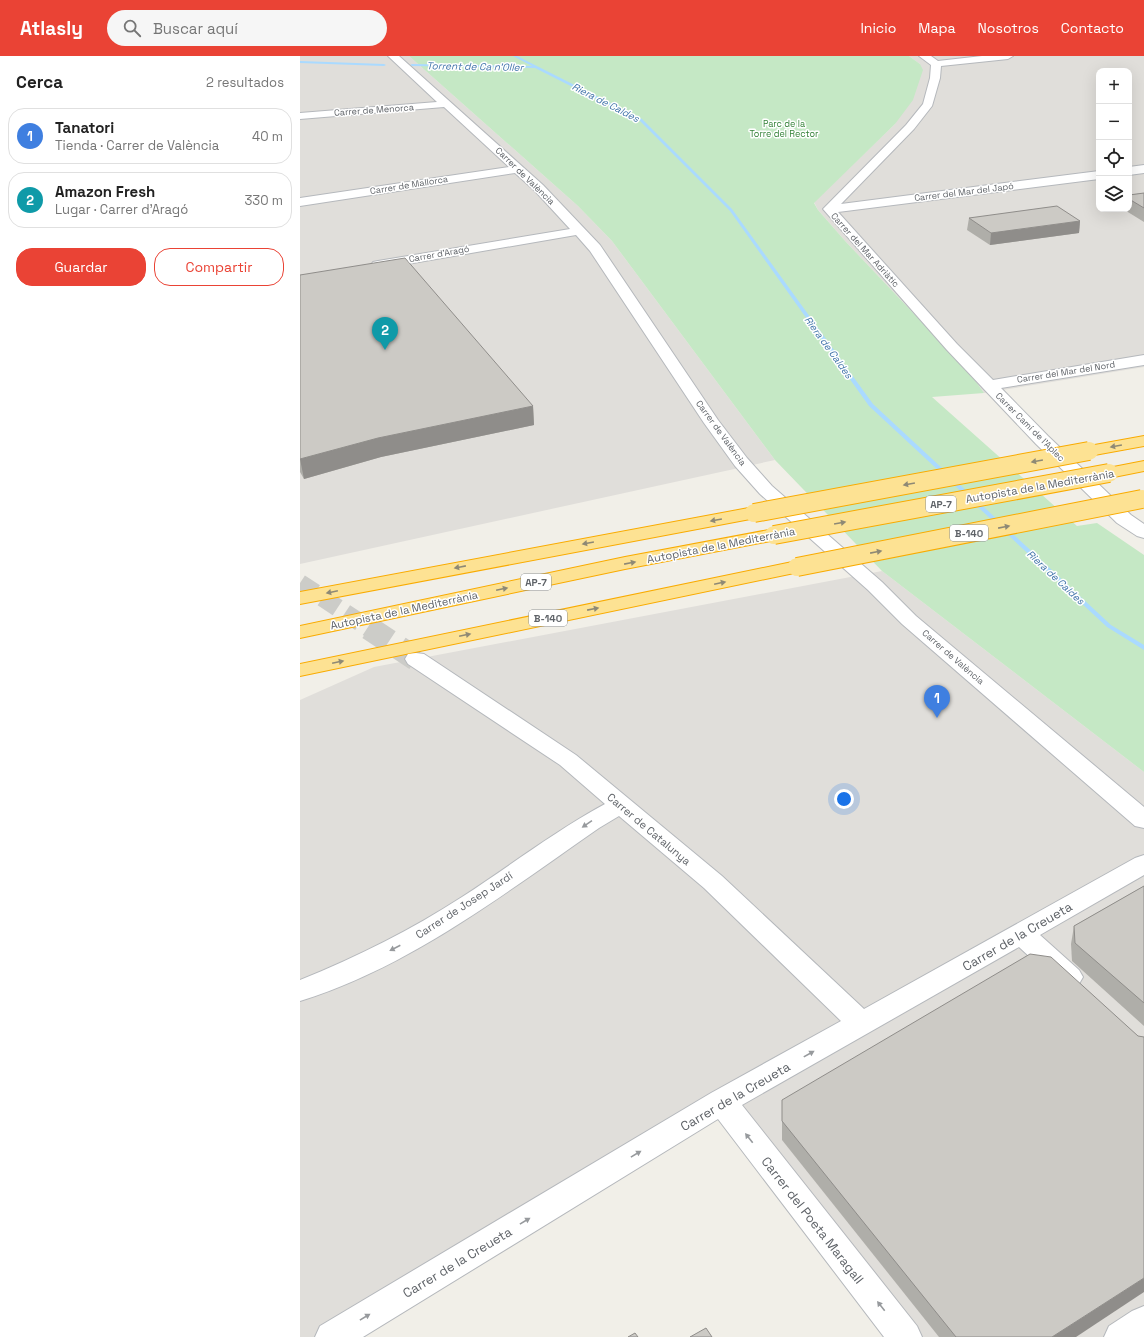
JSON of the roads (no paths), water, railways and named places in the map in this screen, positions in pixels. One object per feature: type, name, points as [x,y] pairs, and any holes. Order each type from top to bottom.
[{"type":"highway","name":"AP-7","points":[[300,598],[510,557],[1144,441]]},
{"type":"highway","name":"Autopista de la Mediterrània","points":[[300,632],[609,567],[1144,466]]},
{"type":"highway","name":"B-140","points":[[300,670],[797,567],[1143,499]]},
{"type":"street","name":"Carrer de València","points":[[393,56],[539,188],[595,248],[727,444],[766,490],[875,586],[909,620],[1144,820]]},
{"type":"street","points":[[924,56],[936,64],[1008,56]]},
{"type":"street","name":"Carrer del Mar Adriàtic","points":[[936,64],[935,78],[928,104],[910,127],[829,209],[952,347],[989,385]]},
{"type":"street","name":"Carrer de Menorca","points":[[300,116],[447,104]]},
{"type":"street","name":"Carrer de Mallorca","points":[[300,202],[518,169]]},
{"type":"street","points":[[1132,171],[1144,169]]},
{"type":"street","name":"Carrer del Mar del Japó","points":[[829,209],[1096,175]]},
{"type":"street","name":"Carrer d'Aragó","points":[[362,268],[579,231]]},
{"type":"street","name":"Carrer del Mar del Nord","points":[[989,385],[1144,360]]},
{"type":"street","name":"Carrer Camí de l'Aplec","points":[[989,385],[1042,440],[1124,519],[1144,532]]},
{"type":"street","name":"Carrer de Catalunya","points":[[416,659],[568,760],[713,882],[862,1024]]},
{"type":"street","name":"Carrer de Josep Jardí","points":[[300,991],[352,970],[409,941],[470,904],[590,822],[621,805]]},
{"type":"street","name":"Carrer de la Creueta","points":[[339,1335],[722,1102],[1144,864]]},
{"type":"street","points":[[1021,933],[1085,992]]},
{"type":"street","name":"Carrer del Poeta Maragall","points":[[722,1102],[905,1337]]},
{"type":"street","points":[[1122,1337],[1144,1322]]},
{"type":"waterway","name":"Riera de Caldes","points":[[515,56],[641,120],[731,210],[871,405],[1109,626],[1144,648]]},
{"type":"waterway","name":"Torrent de Ca n'Oller","points":[[300,62],[384,65]]},
{"type":"waterway","name":"Torrent de Ca n'Oller","points":[[412,65],[534,67]]},
{"type":"tunnel","points":[[300,583],[370,629]]},
{"type":"tunnel","points":[[369,628],[416,659]]},
{"type":"place","name":"Amazon Fresh","points":[[385,350]]},
{"type":"place","name":"Tanatori","points":[[937,718]]},
{"type":"park label","name":"Parc de la Torre del Rector","points":[[784,130]]}]
